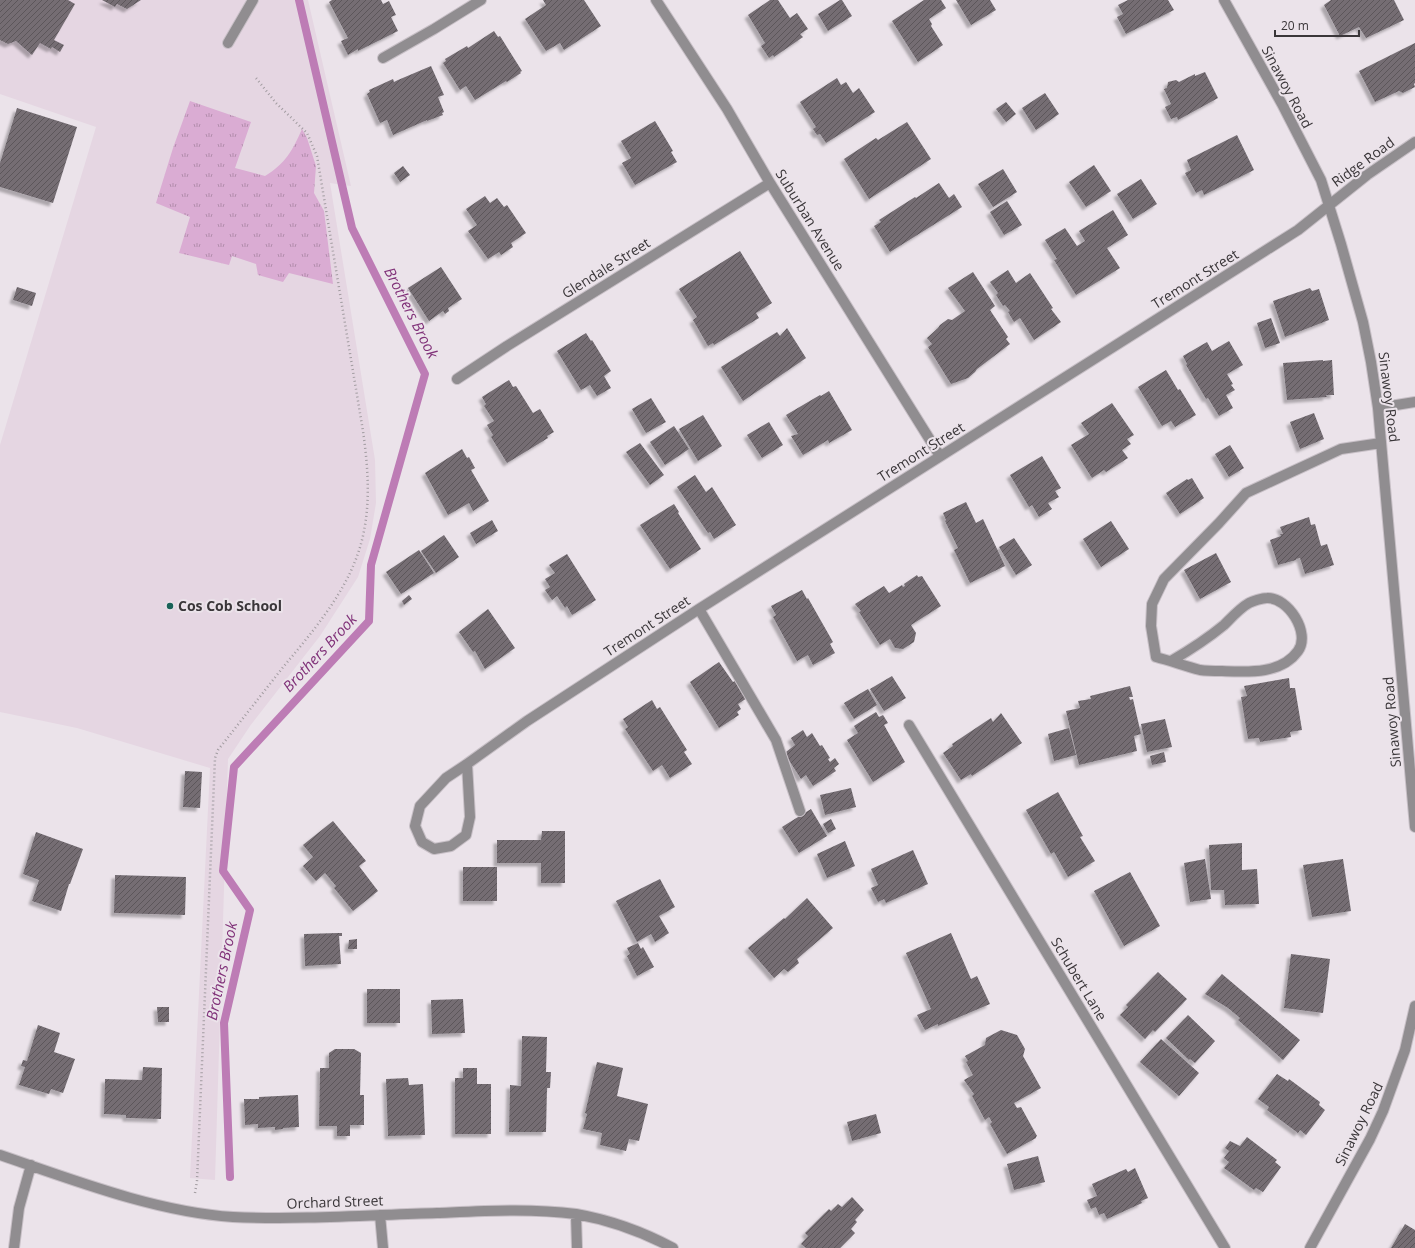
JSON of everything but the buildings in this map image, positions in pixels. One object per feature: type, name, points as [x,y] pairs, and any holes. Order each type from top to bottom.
[{"type":"street","points":[[228,43],[253,0]]},
{"type":"street","points":[[383,58],[481,0]]},
{"type":"street","name":"Suburban Avenue","points":[[656,0],[727,109],[770,183],[940,456]]},
{"type":"street","name":"Sinawoy Road","points":[[1224,0],[1286,111],[1320,180],[1363,322],[1378,408],[1415,827]]},
{"type":"street","name":"Ridge Road","points":[[1329,206],[1367,175],[1415,142]]},
{"type":"street","name":"Glendale Street","points":[[457,379],[507,346],[770,183]]},
{"type":"street","name":"Tremont Street","points":[[467,764],[470,817],[466,835],[451,846],[434,849],[422,842],[415,826],[420,806],[446,778],[527,722],[699,609],[1298,230],[1329,206]]},
{"type":"street","points":[[1378,408],[1415,402]]},
{"type":"street","points":[[1171,661],[1194,648],[1223,626],[1248,603],[1267,598],[1285,604],[1299,623],[1303,639],[1298,651],[1290,659],[1276,667],[1250,673],[1201,670],[1156,657],[1151,626],[1152,604],[1164,579],[1246,493],[1341,450],[1381,443]]},
{"type":"street","points":[[699,609],[776,740],[800,811]]},
{"type":"street","name":"Schubert Lane","points":[[909,725],[1225,1248]]},
{"type":"street","name":"Sinawoy Road","points":[[1310,1248],[1370,1139],[1383,1111],[1405,1050],[1415,1006]]},
{"type":"street","name":"Orchard Street","points":[[0,1155],[147,1202],[212,1215],[268,1218],[526,1211],[576,1215],[611,1222],[647,1235],[673,1248]]},
{"type":"street","points":[[14,1248],[19,1208],[31,1166]]},
{"type":"street","points":[[380,1215],[383,1248]]},
{"type":"street","points":[[576,1215],[577,1248]]},
{"type":"path","points":[[192,1212],[197,1181],[215,758],[218,750],[307,638],[347,580],[362,541],[368,501],[367,459],[363,431],[317,156],[307,133],[276,103],[256,78]]},
{"type":"shaded area","name":"Cos Cob School","points":[[0,0],[308,0],[351,186],[330,183],[375,460],[376,503],[370,539],[358,577],[320,636],[250,726],[228,759],[215,1180],[190,1178],[210,768],[77,728],[0,712],[0,445],[96,127],[0,94]]},
{"type":"green space","points":[[190,101],[251,122],[235,168],[265,176],[278,167],[288,156],[302,129],[307,138],[316,166],[314,193],[324,211],[333,284],[289,273],[283,282],[258,275],[256,264],[232,256],[229,265],[179,253],[190,217],[156,203],[173,148]]},
{"type":"waterway","name":"Brothers Brook","points":[[230,1177],[224,1023],[250,910],[223,871],[234,767],[369,621],[371,565],[425,374],[352,228],[299,0]]},
{"type":"place","name":"Cos Cob School","points":[[170,606]]}]
